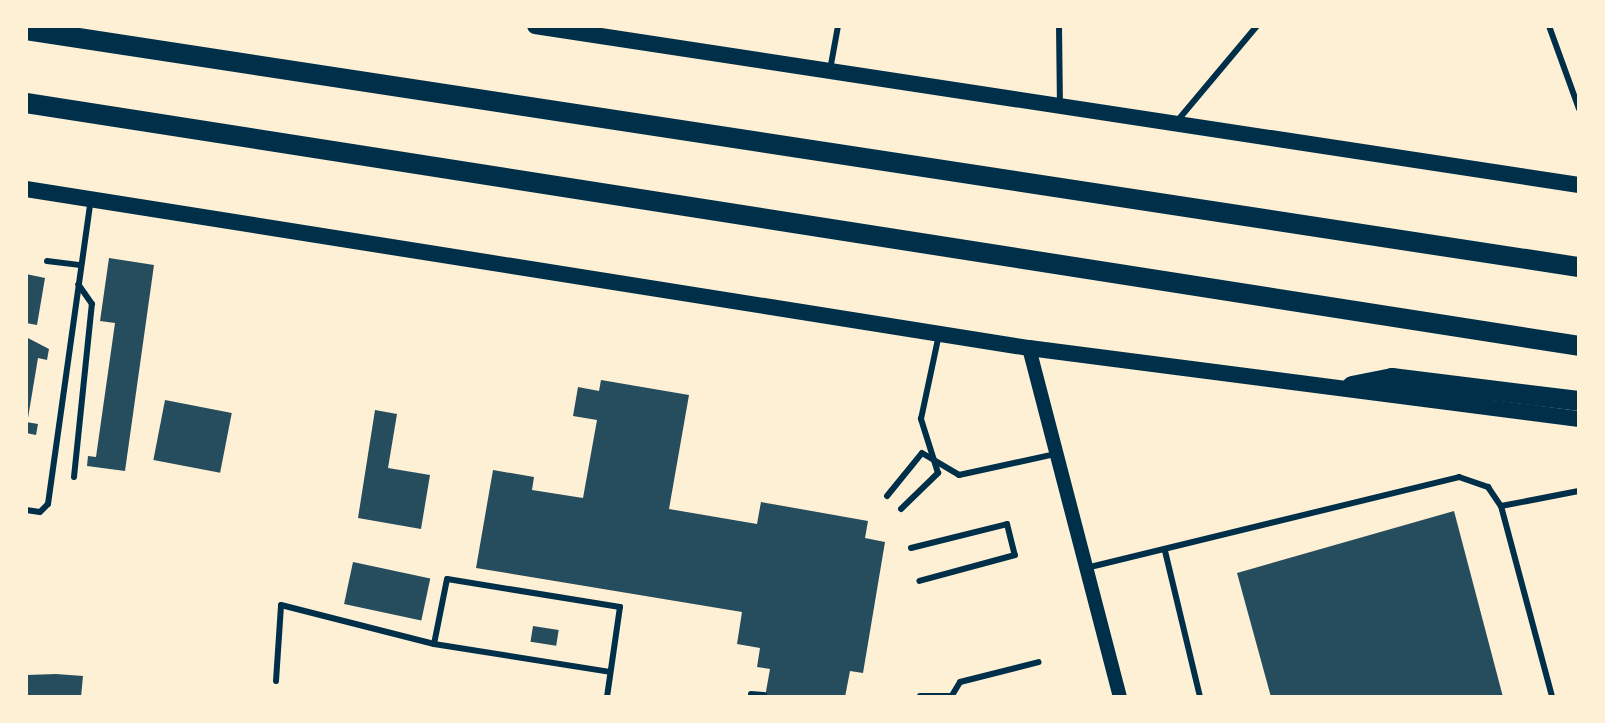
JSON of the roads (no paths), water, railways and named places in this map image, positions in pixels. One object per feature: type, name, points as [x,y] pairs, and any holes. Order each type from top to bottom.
[{"type":"highway","points":[[26,30],[1579,267]]},
{"type":"highway","points":[[26,103],[1579,346]]},
{"type":"highway","points":[[1352,386],[1392,378],[1579,401]]},
{"type":"main road","points":[[535,26],[1178,120],[1579,185]]},
{"type":"main road","points":[[26,189],[1029,348],[1352,386],[1579,419]]},
{"type":"street","points":[[1029,348],[1120,697]]},
{"type":"lane","points":[[830,70],[838,26]]},
{"type":"lane","points":[[1059,26],[1060,103]]},
{"type":"lane","points":[[1178,120],[1257,26]]},
{"type":"lane","points":[[1549,26],[1579,109]]},
{"type":"lane","points":[[26,510],[40,512],[48,504],[91,199]]},
{"type":"lane","points":[[47,261],[81,265]]},
{"type":"lane","points":[[74,477],[92,304],[78,284]]},
{"type":"lane","points":[[901,509],[938,473],[921,419],[939,334]]},
{"type":"lane","points":[[887,496],[922,453],[959,475],[1055,454]]},
{"type":"lane","points":[[1086,568],[1459,477],[1488,487],[1501,506],[1552,697]]},
{"type":"lane","points":[[1501,506],[1579,491]]},
{"type":"lane","points":[[911,548],[1007,524],[1015,555],[919,581]]},
{"type":"lane","points":[[1165,551],[1200,697]]},
{"type":"lane","points":[[434,644],[447,579],[620,607],[607,697]]},
{"type":"lane","points":[[276,681],[281,605],[434,644],[610,672]]},
{"type":"lane","points":[[920,696],[951,696],[960,682],[1039,662]]},
{"type":"lane","points":[[751,694],[764,695]]}]
